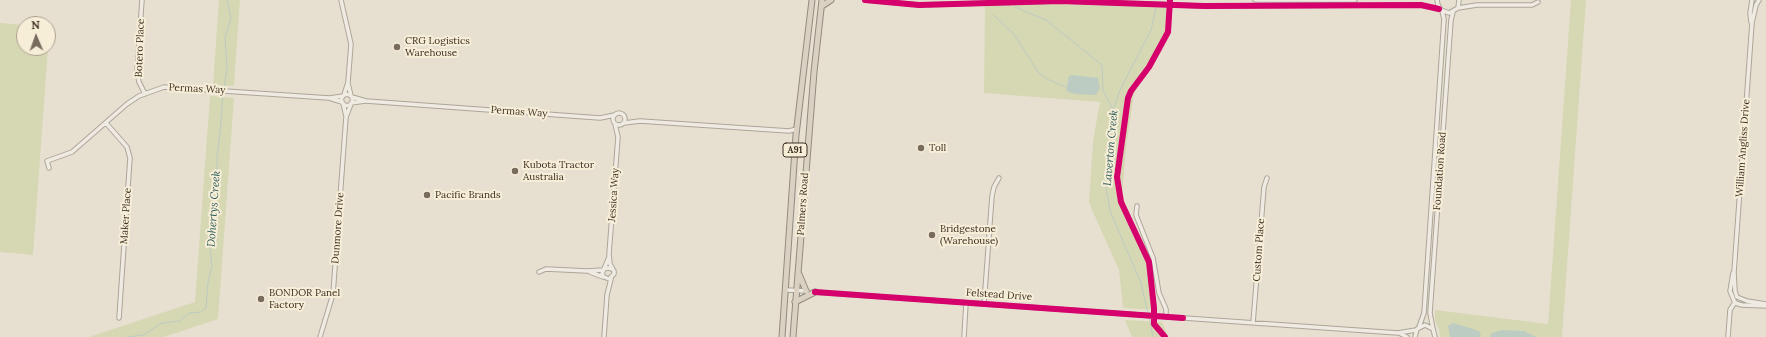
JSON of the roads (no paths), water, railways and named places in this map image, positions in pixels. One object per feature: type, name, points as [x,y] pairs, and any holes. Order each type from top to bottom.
[{"type":"highway","name":"Palmers Road","points":[[782,337],[796,135],[812,0]]},
{"type":"highway","points":[[822,3],[831,0]]},
{"type":"highway","name":"Palmers Road","points":[[793,337],[813,79],[822,3]]},
{"type":"highway","points":[[798,272],[806,291]]},
{"type":"highway","points":[[795,302],[815,292]]},
{"type":"street","name":"Botero Place","points":[[142,0],[137,72],[139,82],[145,94]]},
{"type":"street","points":[[341,0],[351,39],[348,82],[343,96],[343,103]]},
{"type":"street","points":[[865,0],[911,2],[1050,0],[1221,6],[1326,7],[1421,5],[1453,12],[1458,8],[1477,5],[1532,5],[1538,2],[1534,0]]},
{"type":"street","points":[[1185,0],[1185,5]]},
{"type":"street","points":[[1221,0],[1221,6]]},
{"type":"street","points":[[1255,0],[1355,0]]},
{"type":"street","points":[[1326,0],[1326,7]]},
{"type":"street","name":"Foundation Road","points":[[1415,337],[1424,313],[1444,19],[1438,0]]},
{"type":"street","points":[[1458,8],[1459,0]]},
{"type":"street","name":"William Angliss Drive","points":[[1752,0],[1750,13],[1752,23]]},
{"type":"street","name":"William Angliss Drive","points":[[1740,299],[1735,293],[1734,272],[1752,23],[1756,5],[1759,0]]},
{"type":"street","name":"Foundation Road","points":[[1435,337],[1430,313],[1443,120],[1453,12]]},
{"type":"street","points":[[1440,74],[1447,75]]},
{"type":"street","points":[[348,82],[352,96]]},
{"type":"street","name":"Permas Way","points":[[48,168],[47,161],[72,152],[127,104],[145,94],[164,87],[329,98],[347,94],[366,101]]},
{"type":"street","name":"Dunmore Drive","points":[[346,117],[351,104],[352,96]]},
{"type":"street","name":"Permas Way","points":[[329,98],[351,104],[366,101],[600,118],[615,123]]},
{"type":"street","name":"Dunmore Drive","points":[[320,337],[333,294],[346,117],[343,103]]},
{"type":"street","points":[[640,121],[619,114],[615,115],[613,119],[618,125],[640,121],[789,130],[797,129]]},
{"type":"street","name":"Permas Way","points":[[600,118],[615,115]]},
{"type":"street","points":[[623,116],[624,123]]},
{"type":"street","points":[[1437,120],[1443,120]]},
{"type":"street","name":"Maker Place","points":[[106,123],[127,147],[130,158],[119,318]]},
{"type":"street","name":"Jessica Way","points":[[604,270],[609,254],[618,137],[615,123]]},
{"type":"street","name":"Jessica Way","points":[[618,137],[624,123]]},
{"type":"street","points":[[789,130],[796,135]]},
{"type":"street","points":[[984,304],[992,196],[994,187],[999,178]]},
{"type":"street","name":"Custom Place","points":[[1253,323],[1264,188],[1267,178]]},
{"type":"street","points":[[1137,206],[1136,215],[1153,258],[1159,293],[1166,309],[1166,317]]},
{"type":"street","name":"Jessica Way","points":[[609,254],[612,269]]},
{"type":"street","points":[[539,272],[546,269],[587,271],[604,270],[608,268],[612,269],[614,274],[607,295],[604,337]]},
{"type":"street","points":[[604,270],[607,295]]},
{"type":"street","points":[[587,271],[604,278],[612,278]]},
{"type":"street","name":"William Angliss Drive","points":[[1734,272],[1730,291],[1734,303]]},
{"type":"street","name":"Felstead Drive","points":[[786,290],[1398,333],[1428,326],[1433,329]]},
{"type":"street","points":[[1728,337],[1730,310],[1734,303],[1740,299],[1766,305]]},
{"type":"street","points":[[964,337],[966,303]]},
{"type":"street","points":[[1734,303],[1742,305],[1766,305]]},
{"type":"street","name":"Felstead Drive","points":[[1398,333],[1407,337]]},
{"type":"waterway","name":"Dohertys Creek","points":[[224,89],[227,68],[225,37],[231,18],[227,0]]},
{"type":"waterway","points":[[1015,7],[1046,20],[1102,65],[1103,90],[1113,110]]},
{"type":"waterway","name":"Laverton Creek","points":[[1148,314],[1141,283],[1110,211],[1106,188],[1113,110],[1120,90],[1151,30],[1156,8]]},
{"type":"waterway","points":[[993,15],[1014,34],[1038,72],[1047,79],[1066,87]]},
{"type":"waterway","name":"Dohertys Creek","points":[[127,337],[143,335],[162,323],[180,321],[189,313],[201,312],[206,308],[208,282],[212,266],[209,240],[215,223],[213,194],[217,183],[217,156],[223,93]]},
{"type":"waterway","name":"Laverton Creek","points":[[1149,317],[1153,337]]},
{"type":"place","name":"CRG Logistics Warehouse","points":[[397,47]]},
{"type":"place","name":"Toll","points":[[921,148]]},
{"type":"place","name":"Kubota Tractor Australia","points":[[515,171]]},
{"type":"place","name":"Pacific Brands","points":[[427,195]]},
{"type":"place","name":"Bridgestone (Warehouse)","points":[[932,235]]},
{"type":"place","name":"BONDOR Panel Factory","points":[[261,299]]}]
